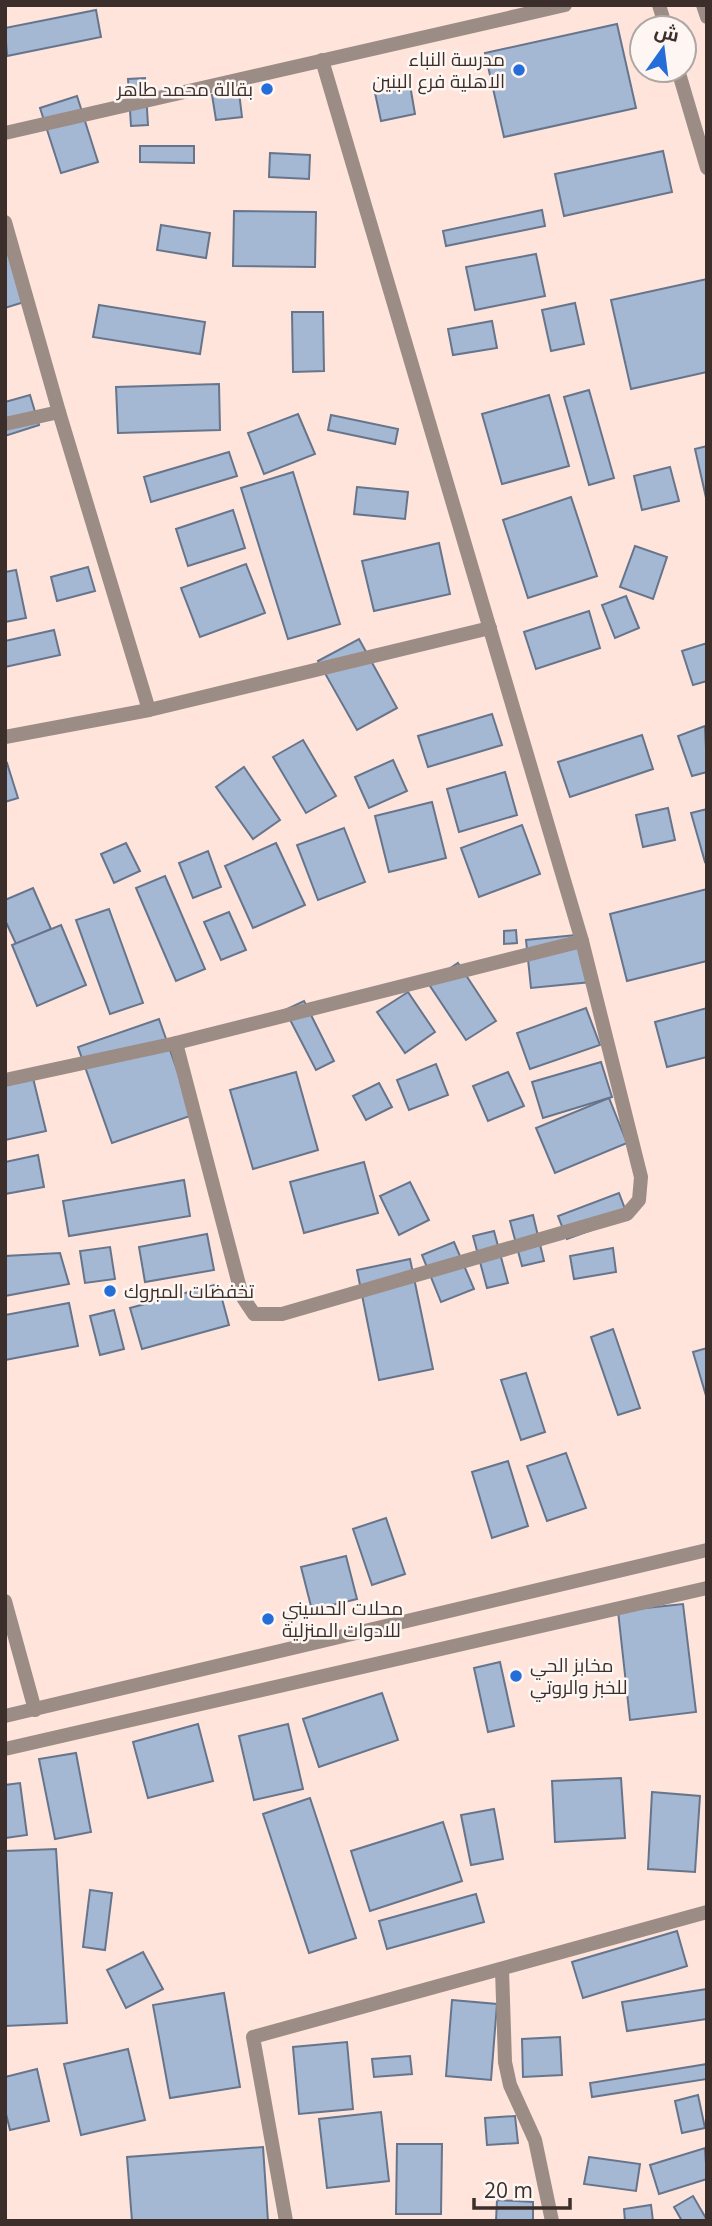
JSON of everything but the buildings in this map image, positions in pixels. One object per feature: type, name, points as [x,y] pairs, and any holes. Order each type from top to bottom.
[{"type":"street","points":[[5,133],[565,5]]},
{"type":"street","points":[[703,5],[707,17]]},
{"type":"street","points":[[176,1043],[242,1296],[254,1314],[282,1314],[627,1214],[639,1200],[641,1177],[582,941],[323,60]]},
{"type":"street","points":[[682,84],[707,168]]},
{"type":"street","points":[[5,222],[149,710]]},
{"type":"street","points":[[5,424],[59,412]]},
{"type":"street","points":[[5,737],[149,710],[490,628]]},
{"type":"street","points":[[5,1080],[176,1043],[582,941]]},
{"type":"street","points":[[5,1716],[707,1550]]},
{"type":"street","points":[[5,1749],[707,1588]]},
{"type":"street","points":[[5,1601],[35,1710]]},
{"type":"street","points":[[286,2221],[253,2037],[707,1912]]},
{"type":"street","points":[[502,1969],[505,2062],[510,2085],[535,2140],[552,2221]]},
{"type":"place","name":"مدرسة النباء الاهلية فرع البنين","points":[[519,70]]},
{"type":"place","name":"بقالة محمد طاهر","points":[[267,89]]},
{"type":"place","name":"تخفضات المبروك","points":[[110,1291]]},
{"type":"place","name":"محلات الحسيني للادوات المنزلية","points":[[268,1619]]},
{"type":"place","name":"مخابز الحي للخبز والروتي","points":[[516,1676]]}]
